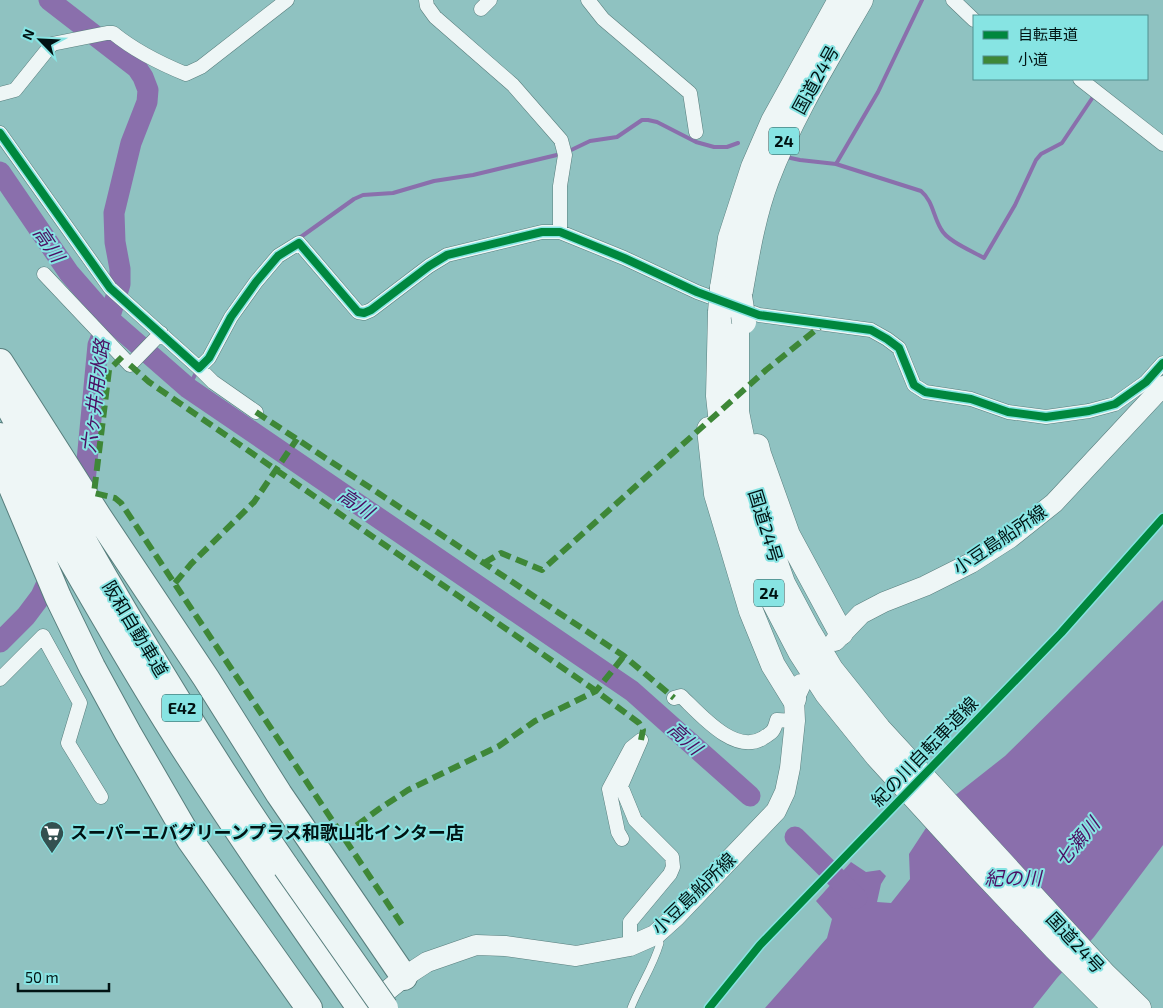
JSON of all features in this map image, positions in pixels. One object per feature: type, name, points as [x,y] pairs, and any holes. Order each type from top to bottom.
[{"type":"highway","name":"国道24号","points":[[731,292],[730,238],[753,167],[773,121],[840,0]]},
{"type":"highway","name":"国道24号","points":[[731,292],[751,237],[767,181],[796,115],[861,0]]},
{"type":"highway","name":"24","points":[[731,292],[734,318],[718,396],[729,417],[759,454],[788,535],[838,637]]},
{"type":"highway","name":"国道24号","points":[[734,318],[742,381],[729,417],[756,506],[783,583],[809,632],[872,735],[1139,1008]]},
{"type":"highway","points":[[0,362],[98,516],[206,678],[279,794],[404,977]]},
{"type":"highway","name":"阪和自動車道","points":[[0,391],[54,510],[81,557],[131,625],[360,1008]]},
{"type":"highway","name":"24","points":[[729,417],[716,494],[751,611],[773,665],[797,701]]},
{"type":"highway","name":"阪和自動車道","points":[[0,436],[54,510]]},
{"type":"highway","points":[[0,459],[58,597],[119,717],[190,840],[309,1008]]},
{"type":"highway","name":"国道24号","points":[[872,735],[877,756],[983,872],[1115,1008]]},
{"type":"highway","name":"阪和自動車道","points":[[278,872],[385,1008]]},
{"type":"main road","name":"小豆島船所線","points":[[838,637],[861,614],[963,567],[1010,538],[1054,503],[1163,386]]},
{"type":"main road","name":"小豆島船所線","points":[[366,1008],[404,977],[427,962],[476,945],[506,946],[576,956],[630,946],[655,935],[675,917],[776,810],[785,792],[790,768],[797,701]]},
{"type":"street","points":[[0,94],[15,90],[52,44],[107,33],[112,33],[130,47],[153,60],[186,74],[201,67],[287,0]]},
{"type":"street","points":[[426,0],[427,6],[435,17],[513,85],[561,140],[564,153],[560,186],[560,232]]},
{"type":"street","points":[[588,0],[603,19],[690,93],[696,132]]},
{"type":"street","points":[[953,0],[973,19]]},
{"type":"street","points":[[1081,80],[1163,144]]},
{"type":"street","points":[[0,133],[110,288],[158,336],[199,368],[213,382],[256,412]]},
{"type":"street","points":[[199,368],[209,358],[231,318],[256,282],[278,256],[299,243],[358,312],[364,313],[371,310],[429,266],[447,256],[542,232],[560,232],[624,258],[697,292],[760,315],[871,330],[899,348],[914,386],[925,392],[971,399],[1008,412],[1046,417],[1089,411],[1115,404],[1146,382],[1163,363]]},
{"type":"street","points":[[44,274],[130,365],[158,336]]},
{"type":"street","points":[[0,679],[43,636],[80,702],[68,743],[101,797]]},
{"type":"street","points":[[674,698],[681,696],[718,730],[733,739],[744,742],[759,741],[774,731],[777,720],[797,701]]},
{"type":"street","points":[[622,839],[618,832],[609,789],[631,748],[641,740],[621,786],[635,820],[672,858],[673,867],[670,874],[630,922],[630,946]]},
{"type":"lane","points":[[631,1008],[655,961],[660,943],[655,935]]},
{"type":"water","name":"紀の川","points":[[1163,600],[1163,845],[1094,937],[1033,1008],[765,1008],[827,938],[832,919],[816,901],[851,862],[866,872],[880,870],[886,876],[881,884],[877,902],[891,903],[910,879],[909,854],[939,808],[1005,756]]},
{"type":"waterway","name":"六ヶ井用水路","points":[[49,0],[137,68],[148,90],[147,102],[131,143],[114,213],[120,284],[109,319],[98,345],[82,500]]},
{"type":"waterway","points":[[836,164],[878,92],[922,0]]},
{"type":"waterway","points":[[786,157],[836,164],[921,191],[928,199],[938,224],[944,233],[954,242],[984,258],[1015,205],[1036,160],[1041,154],[1062,143],[1093,97]]},
{"type":"waterway","points":[[567,152],[590,141],[617,137],[642,120],[657,122],[696,142],[714,147],[727,147],[738,143]]},
{"type":"waterway","points":[[298,239],[354,199],[363,195],[393,193],[434,181],[473,175],[561,154]]},
{"type":"waterway","name":"高川","points":[[0,172],[69,273],[109,319],[188,388],[632,691],[750,796]]},
{"type":"waterway","points":[[188,388],[196,373]]},
{"type":"waterway","name":"六ヶ井用水路","points":[[0,642],[26,616],[41,596],[54,568]]},
{"type":"waterway","name":"高川","points":[[795,837],[857,898]]},
{"type":"marked path","points":[[484,563],[501,553],[542,570],[766,370],[822,325]]},
{"type":"marked path","points":[[122,357],[109,370],[94,493],[115,498],[121,503],[402,925]]},
{"type":"marked path","points":[[130,365],[149,382],[596,691],[639,723],[643,730],[641,740]]},
{"type":"marked path","points":[[256,412],[624,656],[674,698]]},
{"type":"marked path","points":[[175,583],[191,564],[254,502],[297,439]]},
{"type":"marked path","points":[[342,836],[408,790],[499,746],[535,721],[596,691],[624,656]]},
{"type":"cycle path","points":[[0,133],[110,288],[199,368],[209,358],[231,317],[256,282],[278,256],[299,243],[358,312],[364,313],[371,310],[429,266],[447,255],[542,232],[560,232],[624,258],[697,292],[759,315],[871,330],[899,348],[914,385],[925,392],[971,399],[1008,412],[1046,417],[1089,411],[1115,404],[1146,382],[1163,363]]},
{"type":"cycle path","name":"紀の川自転車道線","points":[[709,1008],[760,945],[1061,633],[1163,518]]},
{"type":"place","name":"スーパーエバグリーンプラス和歌山北インター店","points":[[52,854]]},
{"type":"water label","name":"七瀬川","points":[[1077,842]]}]
